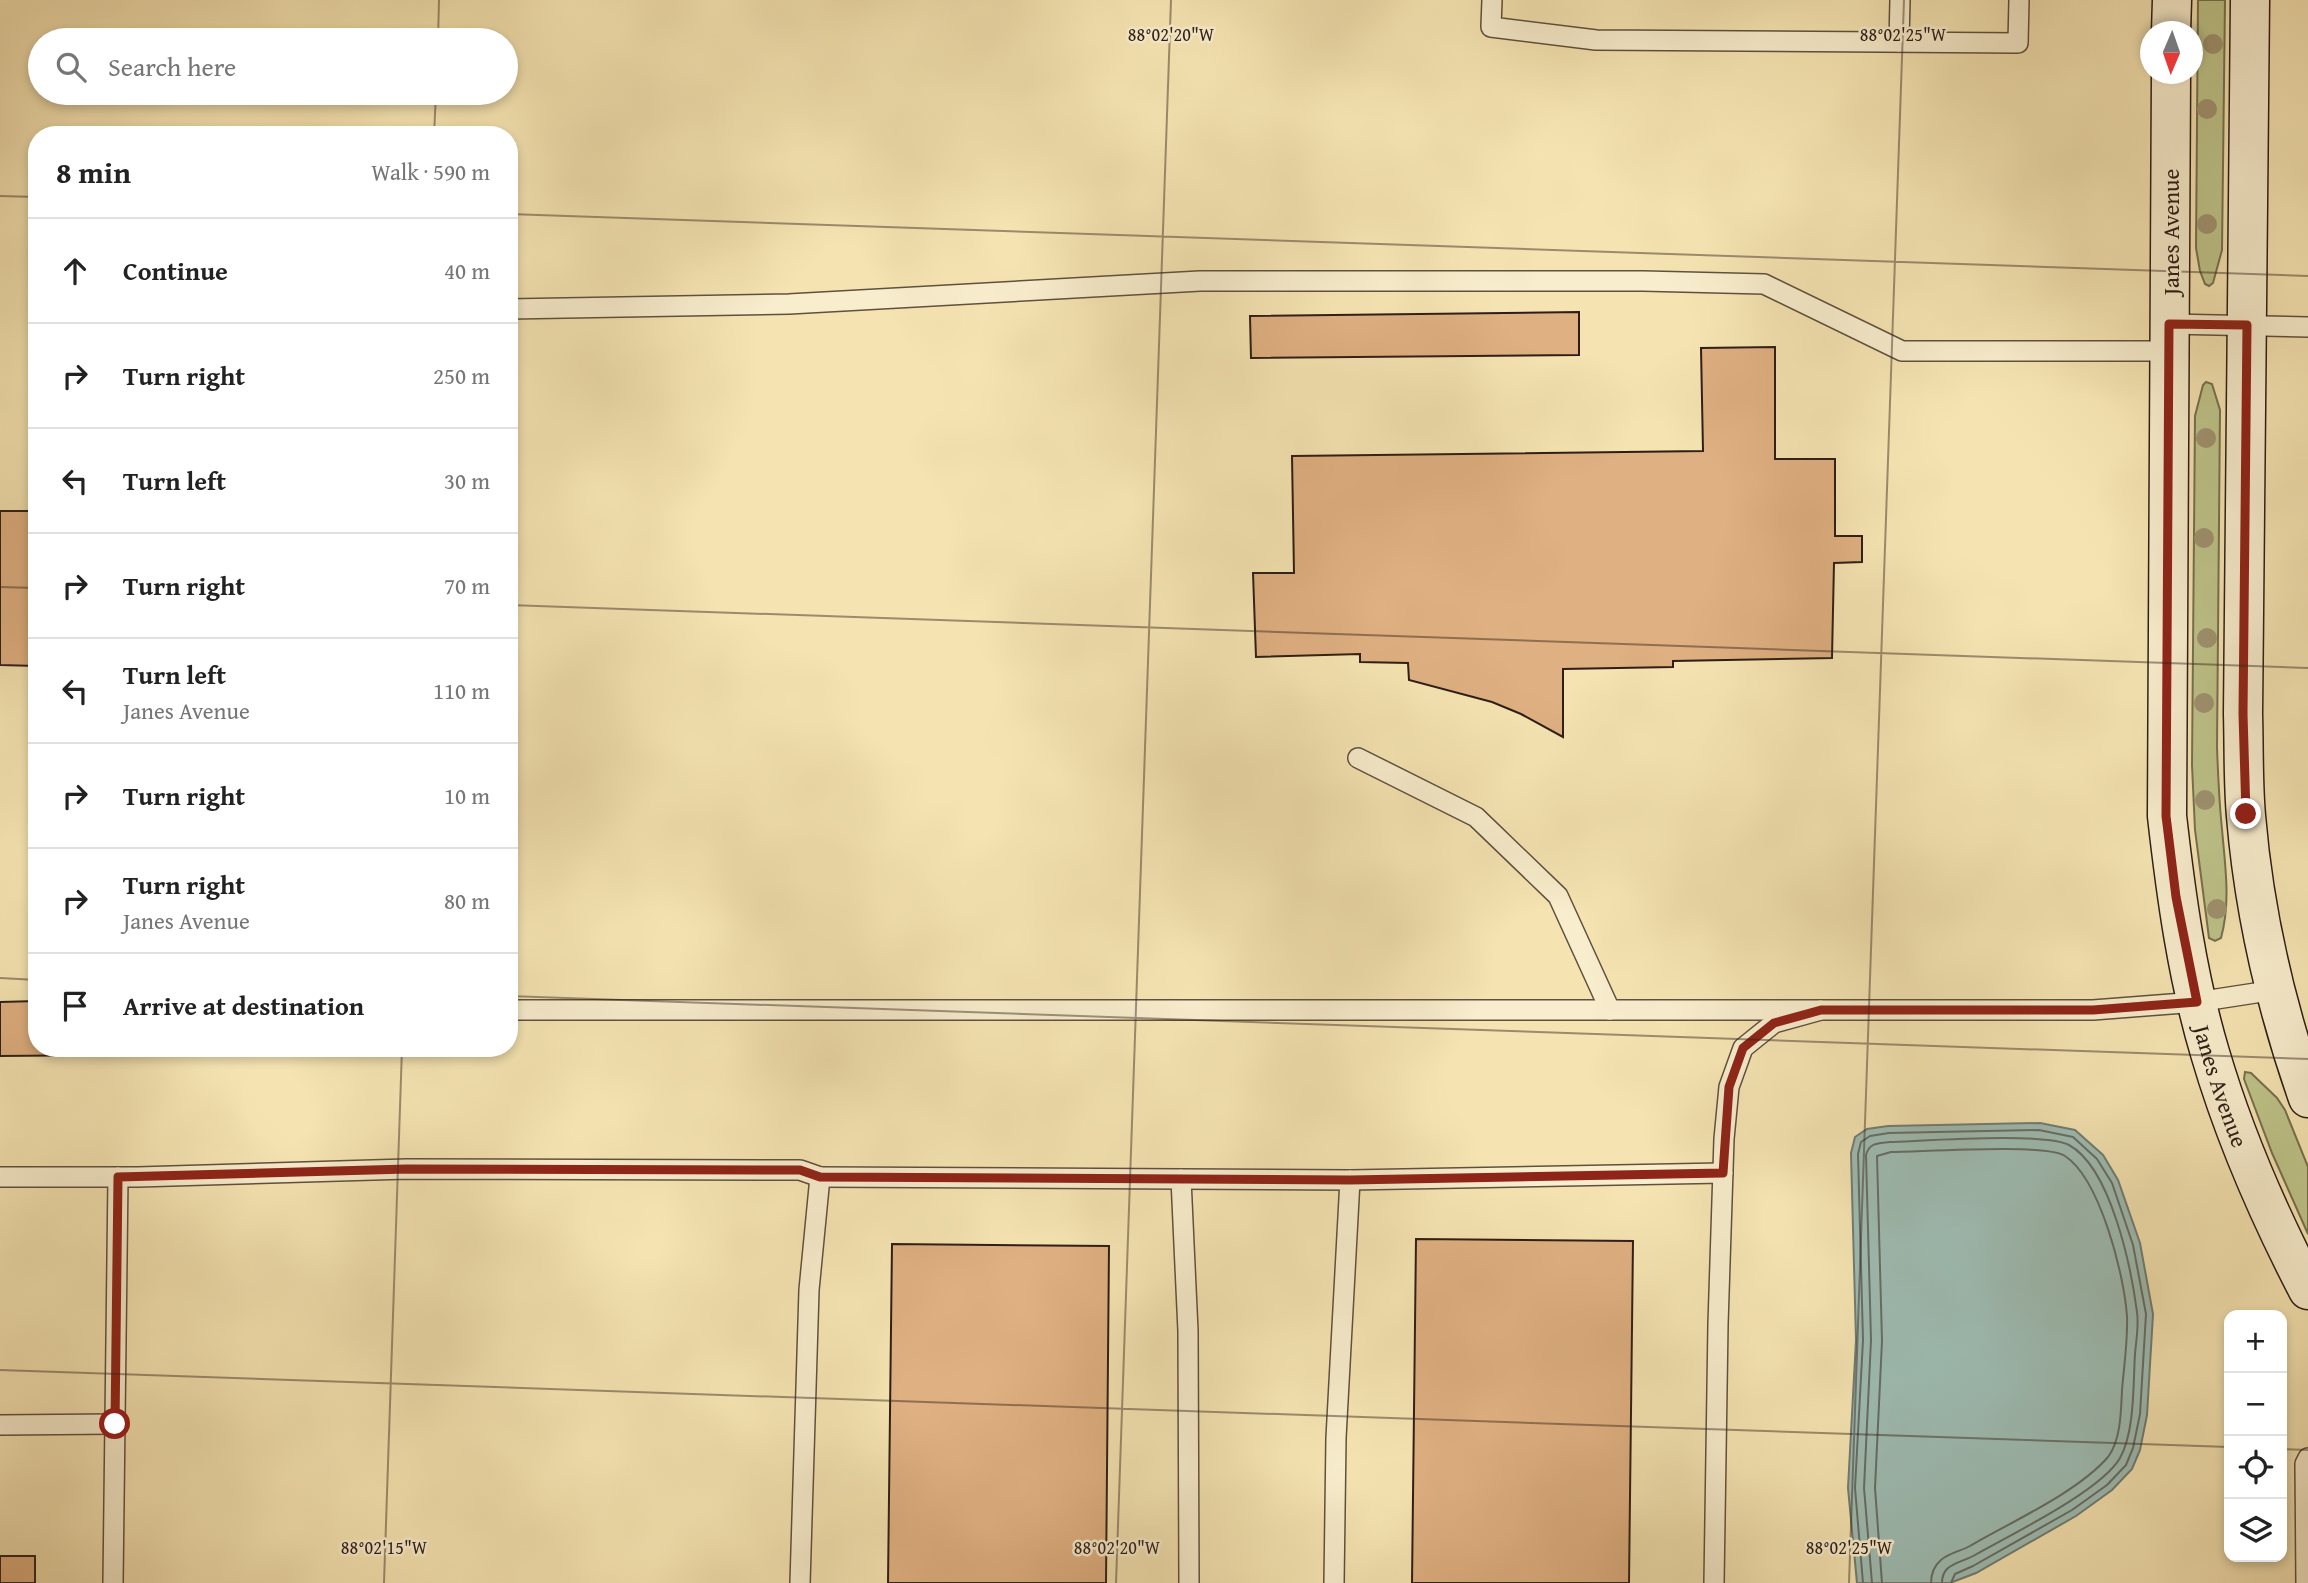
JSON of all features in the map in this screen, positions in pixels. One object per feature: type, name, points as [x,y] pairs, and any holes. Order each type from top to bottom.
[{"type":"street","points":[[2171,21],[2172,0]]},
{"type":"street","points":[[2250,0],[2243,714],[2246,814],[2256,899],[2276,990],[2308,1098]]},
{"type":"street","name":"Janes Avenue","points":[[2171,84],[2166,816],[2176,897],[2210,1052],[2240,1143],[2264,1200],[2308,1290]]},
{"type":"lane","points":[[1492,0],[1491,27],[1596,40],[1899,43],[2018,43],[2019,0]]},
{"type":"lane","points":[[1899,43],[1900,0]]},
{"type":"lane","points":[[518,309],[789,304],[1200,281],[1643,281],[1764,284],[1902,351],[2169,337],[2247,325],[2308,327]]},
{"type":"lane","points":[[1357,758],[1476,817],[1558,896],[1610,1010]]},
{"type":"lane","points":[[518,1010],[2093,1010],[2197,1002],[2276,990]]},
{"type":"lane","points":[[1714,1583],[1723,1173],[1729,1087],[1743,1048],[1774,1023],[1821,1010]]},
{"type":"lane","points":[[0,1178],[434,1169],[800,1170],[820,1177],[1350,1180],[1723,1173]]},
{"type":"lane","points":[[113,1583],[118,1177]]},
{"type":"lane","points":[[800,1583],[809,1290],[820,1177]]},
{"type":"lane","points":[[1181,1179],[1188,1331],[1189,1583]]},
{"type":"lane","points":[[1334,1583],[1336,1438],[1350,1180]]},
{"type":"lane","points":[[0,1424],[115,1424]]},
{"type":"lane","points":[[2306,1583],[2305,1464],[2308,1458]]},
{"type":"green space","points":[[2198,0],[2225,0],[2222,250],[2213,283],[2209,286],[2205,284],[2200,271],[2196,248],[2197,84],[2203,84],[2203,21],[2198,21]]},
{"type":"green space","points":[[2206,382],[2212,384],[2220,410],[2217,747],[2227,897],[2221,938],[2215,941],[2209,938],[2195,830],[2192,765],[2195,416]]},
{"type":"green space","points":[[2245,1072],[2251,1073],[2277,1098],[2285,1110],[2308,1167],[2308,1234],[2272,1153],[2244,1079]]},
{"type":"water","points":[[2040,1123],[2075,1130],[2103,1155],[2118,1180],[2140,1243],[2153,1314],[2147,1415],[2140,1450],[2132,1469],[2112,1490],[2076,1516],[1976,1573],[1950,1583],[1857,1583],[1848,1488],[1856,1340],[1851,1153],[1855,1137],[1867,1129],[1888,1126]]},
{"type":"building","points":[[1579,312],[1579,355],[1251,358],[1250,316]]},
{"type":"building","points":[[1775,347],[1775,459],[1835,459],[1835,536],[1862,536],[1862,562],[1834,563],[1832,658],[1673,661],[1673,667],[1563,669],[1563,737],[1492,702],[1409,680],[1408,663],[1360,662],[1360,654],[1256,657],[1253,573],[1294,573],[1292,456],[1703,451],[1701,348]]},
{"type":"building","points":[[0,511],[28,511],[28,666],[0,665]]},
{"type":"building","points":[[28,1001],[28,1056],[0,1056],[0,1002]]},
{"type":"building","points":[[1416,1239],[1633,1241],[1629,1583],[1412,1583]]},
{"type":"building","points":[[892,1244],[1109,1246],[1106,1583],[888,1583]]},
{"type":"building","points":[[0,1556],[35,1556],[35,1583],[0,1583]]},
{"type":"route","points":[[115,1424],[118,1177],[407,1169],[800,1170],[820,1177],[1350,1180],[1723,1173],[1729,1087],[1743,1048],[1774,1023],[1821,1010],[2093,1010],[2197,1002],[2176,897],[2166,816],[2169,324],[2247,325],[2243,714],[2246,814]]}]
